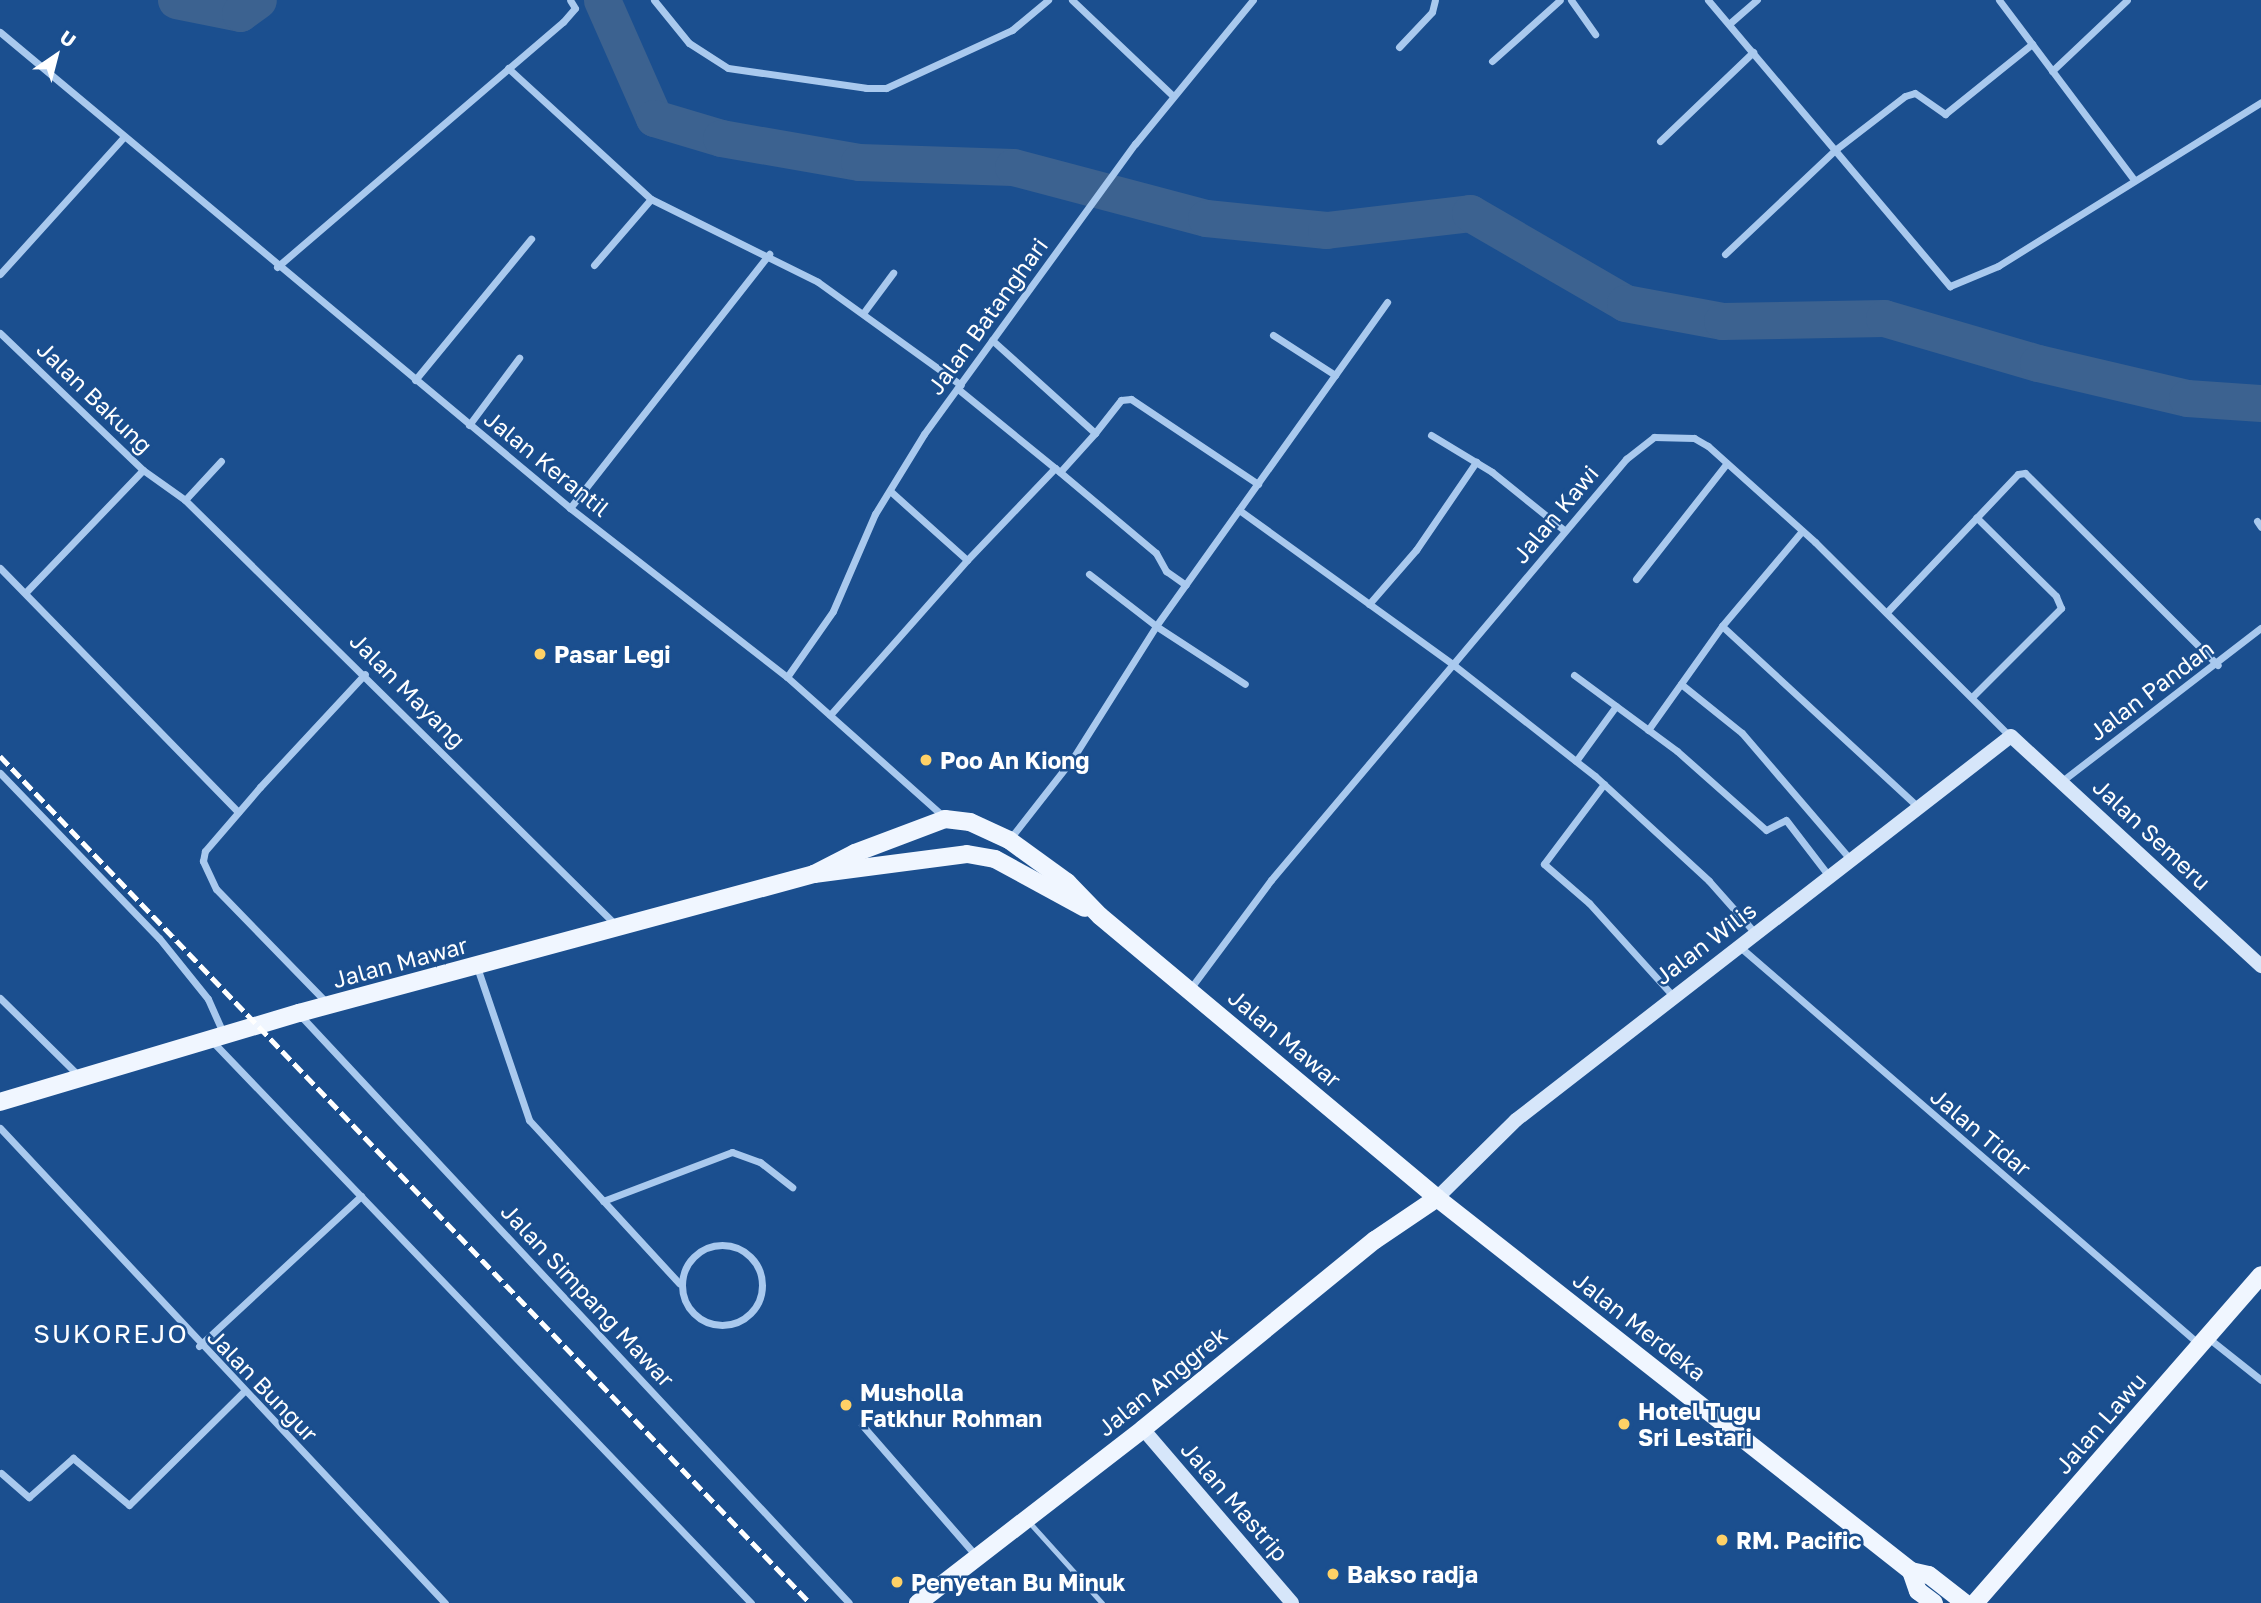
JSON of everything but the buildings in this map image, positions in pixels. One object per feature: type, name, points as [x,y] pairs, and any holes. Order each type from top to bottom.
[{"type":"main road","name":"Jalan Wilis","points":[[1437,1198],[1516,1120],[1672,995],[1756,935],[2011,736]]},
{"type":"main road","name":"Jalan Semeru","points":[[2011,736],[2261,966]]},
{"type":"main road","name":"Jalan Mawar","points":[[814,874],[855,853],[945,819],[970,822],[1009,840],[1067,882],[1100,916],[1437,1198]]},
{"type":"main road","name":"Jalan Mawar","points":[[0,1102],[299,1013],[814,874],[976,855],[995,859],[1100,916]]},
{"type":"main road","name":"Jalan Anggrek","points":[[918,1603],[1143,1429],[1375,1240],[1437,1198]]},
{"type":"main road","name":"Jalan Merdeka","points":[[1437,1198],[1911,1571],[1929,1575],[1965,1603]]},
{"type":"main road","name":"Jalan Lawu","points":[[1975,1603],[2261,1275]]},
{"type":"main road","name":"Jalan Mastrip","points":[[1143,1429],[1292,1603]]},
{"type":"main road","name":"Jalan Merdeka","points":[[1911,1571],[1918,1591],[1934,1603]]},
{"type":"street","points":[[276,267],[573,11],[570,0]]},
{"type":"street","points":[[654,0],[689,43],[728,68],[866,88],[886,88],[1012,30],[1048,0]]},
{"type":"street","name":"Jalan Batanghari","points":[[787,677],[833,611],[875,514],[959,387],[1135,144],[1253,0]]},
{"type":"street","points":[[1399,47],[1432,12],[1435,0]]},
{"type":"street","points":[[1492,61],[1560,0]]},
{"type":"street","points":[[1571,0],[1595,34]]},
{"type":"street","points":[[1708,0],[1950,286],[1998,266],[2261,102]]},
{"type":"street","points":[[1730,24],[1757,0]]},
{"type":"street","points":[[1998,0],[2134,180]]},
{"type":"street","points":[[2052,71],[2127,0]]},
{"type":"street","points":[[1079,2],[1173,96]]},
{"type":"street","name":"Jalan Kerantil","points":[[0,32],[276,267],[570,508],[787,677],[945,819]]},
{"type":"street","points":[[1725,254],[1835,150],[1915,93],[1945,114],[2032,44]]},
{"type":"street","points":[[1660,141],[1753,52]]},
{"type":"street","points":[[509,68],[651,198],[769,254],[864,312],[1058,470],[1156,554],[1166,571],[1186,585]]},
{"type":"street","points":[[0,274],[124,137]]},
{"type":"street","points":[[594,265],[651,198]]},
{"type":"street","points":[[415,380],[531,239]]},
{"type":"street","points":[[570,508],[769,254]]},
{"type":"street","points":[[864,312],[893,274]]},
{"type":"street","points":[[1009,840],[1073,758],[1156,626],[1387,302]]},
{"type":"street","name":"Jalan Bakung","points":[[0,333],[143,470],[165,486]]},
{"type":"street","points":[[1273,335],[1335,375]]},
{"type":"street","points":[[992,340],[1095,433]]},
{"type":"street","points":[[469,425],[519,358]]},
{"type":"street","points":[[830,715],[967,560],[1095,433],[1121,400],[1131,399],[1258,484]]},
{"type":"street","points":[[1431,435],[1476,462],[1564,530]]},
{"type":"street","name":"Jalan Kawi","points":[[1189,990],[1271,880],[1455,666],[1564,530],[1626,458],[1654,437],[1694,438],[1727,463],[1887,612],[2011,736]]},
{"type":"street","points":[[185,500],[221,461]]},
{"type":"street","points":[[1369,604],[1416,550],[1476,462]]},
{"type":"street","points":[[1636,579],[1727,463]]},
{"type":"street","points":[[26,592],[143,470]]},
{"type":"street","points":[[1887,612],[2018,474],[2025,473],[2217,665]]},
{"type":"street","name":"Jalan Mayang","points":[[165,486],[185,500],[365,674],[618,927]]},
{"type":"street","points":[[890,491],[967,560]]},
{"type":"street","points":[[1239,510],[1455,666],[1604,784],[1709,881],[1756,935]]},
{"type":"street","points":[[1972,697],[2061,608],[2056,596],[1976,517]]},
{"type":"street","points":[[1648,730],[1721,626],[1802,531]]},
{"type":"street","points":[[0,568],[238,812]]},
{"type":"street","points":[[1089,574],[1156,626],[1245,684]]},
{"type":"street","points":[[1721,626],[1919,807]]},
{"type":"street","name":"Jalan Pandan","points":[[2062,781],[2217,665],[2261,628]]},
{"type":"street","points":[[330,1006],[216,889],[208,876],[205,851],[365,674]]},
{"type":"street","points":[[1574,675],[1648,730],[1766,830],[1786,820],[1829,876]]},
{"type":"street","points":[[1681,684],[1742,733],[1850,859]]},
{"type":"street","points":[[1576,761],[1616,706]]},
{"type":"street","points":[[0,773],[159,938],[208,999],[217,1037],[361,1196],[751,1603]]},
{"type":"street","points":[[1604,784],[1544,864],[1589,903],[1672,995]]},
{"type":"street","name":"Jalan Tidar","points":[[1739,946],[2204,1341],[2261,1380]]},
{"type":"street","points":[[477,967],[529,1120],[679,1283],[683,1299],[697,1316],[720,1325],[749,1314],[762,1293],[762,1278],[751,1257],[720,1242],[696,1255],[679,1283]]},
{"type":"street","points":[[0,998],[80,1078]]},
{"type":"street","name":"Jalan Simpang Mawar","points":[[299,1013],[849,1603]]},
{"type":"street","name":"Jalan Bungur","points":[[0,1128],[199,1346],[445,1603]]},
{"type":"street","points":[[603,1201],[732,1152],[760,1162],[792,1187]]},
{"type":"street","points":[[199,1346],[361,1196]]},
{"type":"street","points":[[1,1473],[29,1497],[73,1458],[129,1505],[243,1392]]},
{"type":"street","points":[[862,1426],[978,1557]]},
{"type":"lane","points":[[1027,1520],[1102,1603]]},
{"type":"waterway","points":[[176,0],[240,13],[258,0]]},
{"type":"waterway","points":[[602,0],[654,118],[721,138],[859,162],[1013,167],[1206,218],[1326,230],[1470,213],[1625,303],[1722,321],[1884,318],[2038,363],[2187,398],[2261,403]]},
{"type":"railway","points":[[0,756],[810,1603]]},
{"type":"place","name":"Pasar Legi","points":[[540,654]]},
{"type":"place","name":"Poo An Kiong","points":[[926,760]]},
{"type":"place","name":"Musholla Fatkhur Rohman","points":[[846,1405]]},
{"type":"place","name":"Hotel Tugu Sri Lestari","points":[[1624,1424]]},
{"type":"place","name":"RM. Pacific","points":[[1722,1540]]},
{"type":"place","name":"Bakso radja","points":[[1333,1574]]},
{"type":"place","name":"Penyetan Bu Minuk","points":[[897,1582]]},
{"type":"district","name":"SUKOREJO","points":[[111,1334]]}]
